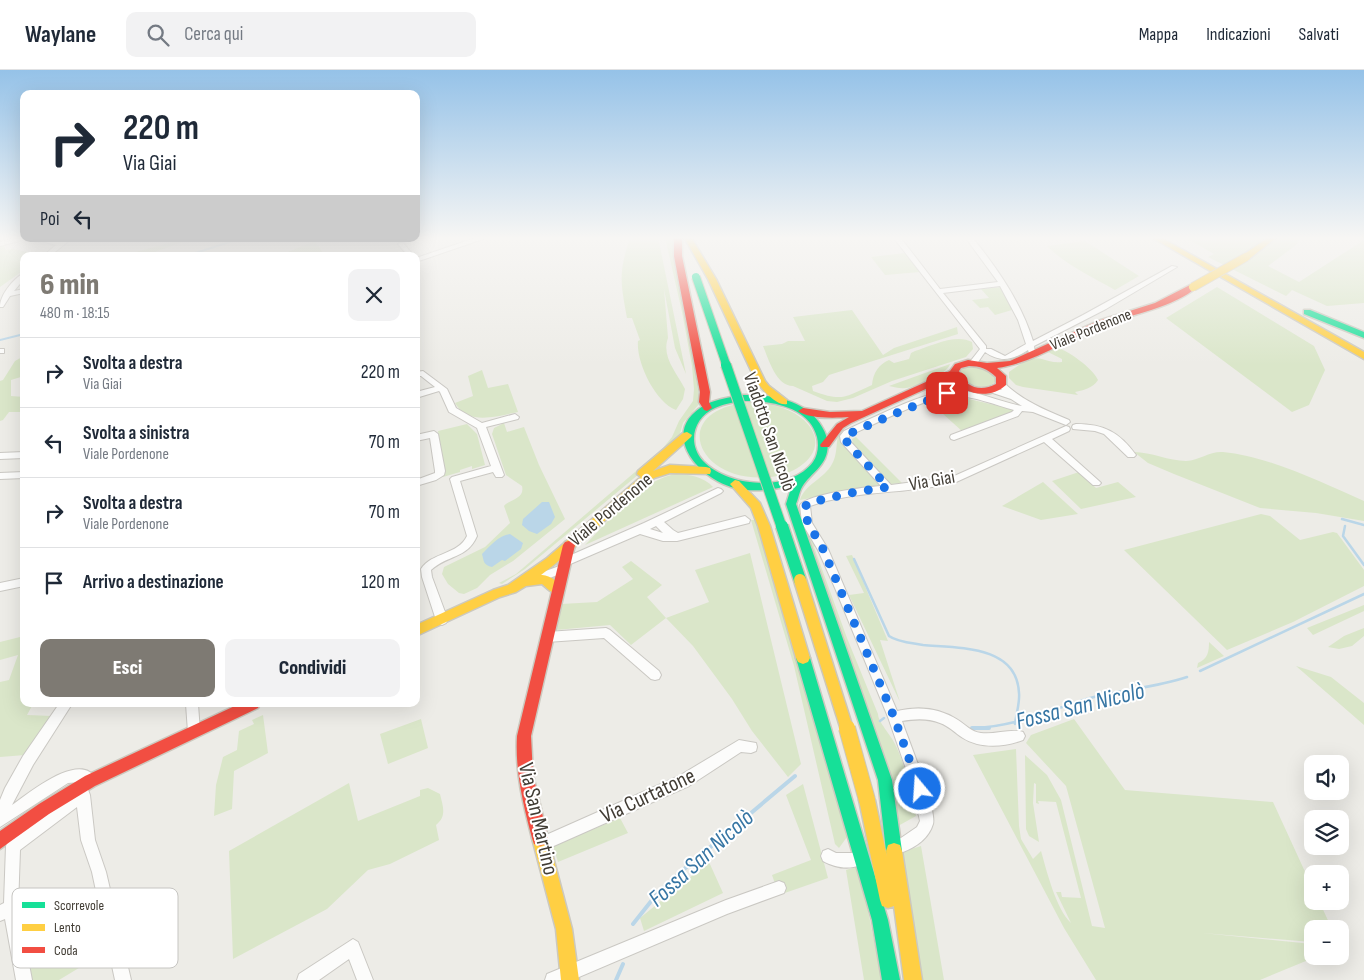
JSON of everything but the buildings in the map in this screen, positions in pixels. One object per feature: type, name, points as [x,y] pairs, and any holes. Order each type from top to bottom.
[{"type":"main road","points":[[683,279],[705,392],[704,402],[707,408],[721,402],[740,398],[758,397],[784,402]]},
{"type":"main road","name":"Viadotto San Nicolò","points":[[697,279],[848,729],[867,800],[892,917],[901,980]]},
{"type":"main road","points":[[712,279],[766,388],[784,402],[801,410],[830,415],[865,412]]},
{"type":"main road","name":"Viale Pordenone","points":[[987,366],[998,384],[1012,363],[1034,349],[1101,323],[1153,306],[1206,279]]},
{"type":"main road","points":[[1228,279],[1364,356]]},
{"type":"main road","points":[[1238,279],[1364,350]]},
{"type":"main road","points":[[1245,279],[1302,310],[1364,335]]},
{"type":"main road","points":[[824,445],[840,426],[865,412],[953,373],[960,365],[973,363]]},
{"type":"main road","name":"Viale Pordenone","points":[[973,363],[987,366],[1012,363]]},
{"type":"main road","points":[[953,373],[960,384]]},
{"type":"main road","points":[[927,385],[960,384],[976,390],[998,384]]},
{"type":"main road","name":"Viale Pordenone","points":[[420,630],[497,593],[523,575],[687,435],[694,420],[707,408]]},
{"type":"main road","points":[[801,410],[818,426],[823,435],[824,445],[819,463],[796,488],[791,504],[885,780],[892,827],[894,859],[913,980]]},
{"type":"main road","name":"Viale Pordenone","points":[[687,435],[691,454],[706,471],[720,479],[754,487],[791,482],[806,475]]},
{"type":"main road","name":"Viale Pordenone","points":[[497,593],[512,590],[524,582],[559,566],[569,545],[650,475],[677,468],[706,471]]},
{"type":"main road","points":[[735,484],[756,506],[764,526],[880,920],[891,980]]},
{"type":"main road","name":"Viale Pordenone","points":[[559,566],[550,558],[600,514],[604,506]]},
{"type":"main road","name":"Via San Martino","points":[[559,566],[558,590],[524,736],[522,761],[527,793],[561,911],[567,941],[570,976]]},
{"type":"main road","points":[[524,582],[539,578],[547,579],[558,590]]},
{"type":"main road","points":[[85,788],[247,707]]},
{"type":"street","points":[[929,279],[984,350],[996,356],[1007,358],[1026,349],[1034,349],[1151,279]]},
{"type":"street","points":[[999,279],[1019,313],[1034,349]]},
{"type":"street","points":[[0,305],[20,280]]},
{"type":"street","points":[[938,291],[1002,284]]},
{"type":"street","points":[[8,294],[20,292]]},
{"type":"street","points":[[973,363],[984,350]]},
{"type":"street","points":[[420,373],[423,373],[441,388],[452,410],[480,426],[497,472],[455,479],[472,536],[466,546],[436,560],[426,569],[442,620]]},
{"type":"street","points":[[998,384],[1014,397],[1066,426]]},
{"type":"street","points":[[420,393],[441,388]]},
{"type":"street","points":[[888,487],[844,440],[844,436],[847,433],[947,393],[971,396],[1020,408],[1034,409]]},
{"type":"street","points":[[954,437],[1015,414],[1020,408]]},
{"type":"street","points":[[480,426],[515,417]]},
{"type":"street","name":"Via Giai","points":[[902,845],[922,832],[927,822],[920,789],[894,717],[837,580],[823,549],[808,523],[804,508],[808,503],[855,492],[954,480],[1046,439],[1066,426],[1075,430],[1076,426],[1105,430],[1131,455]]},
{"type":"street","points":[[420,437],[434,434],[440,471],[439,475],[420,482]]},
{"type":"street","points":[[1046,439],[1096,483]]},
{"type":"street","points":[[0,456],[20,456]]},
{"type":"street","points":[[0,476],[20,475]]},
{"type":"street","name":"Viale Pordenone","points":[[648,526],[718,491]]},
{"type":"street","points":[[648,526],[663,537],[677,537],[745,520]]},
{"type":"street","points":[[539,578],[559,566],[648,526],[677,537]]},
{"type":"street","points":[[0,587],[20,583]]},
{"type":"street","points":[[547,637],[606,633],[655,675]]},
{"type":"street","points":[[1,819],[4,804],[13,787],[64,707]]},
{"type":"street","points":[[192,707],[194,732]]},
{"type":"street","points":[[894,717],[913,712],[927,714],[951,722],[966,734],[989,740],[1019,736]]},
{"type":"street","name":"Via Curtatone","points":[[542,844],[678,784],[739,746],[751,747]]},
{"type":"street","points":[[1,819],[66,777],[81,775],[85,788],[88,840],[103,888]]},
{"type":"street","points":[[12,932],[6,910],[6,843],[85,788]]},
{"type":"street","points":[[828,856],[835,860],[855,860]]},
{"type":"street","points":[[553,980],[570,976],[726,907],[779,888]]},
{"type":"street","points":[[305,980],[353,947],[365,980]]},
{"type":"green space","points":[[0,279],[11,279],[0,287]]},
{"type":"green space","points":[[667,279],[686,374],[675,348],[664,289],[668,358],[685,389],[683,399],[676,410],[668,406],[661,399],[648,380],[638,350],[638,341],[640,340],[632,318],[627,318],[622,280]]},
{"type":"green space","points":[[675,279],[681,279],[700,403],[683,423],[675,444],[525,569],[502,584],[499,583],[516,574],[663,448],[672,437],[679,421],[693,401],[694,389],[692,366]]},
{"type":"green space","points":[[1096,279],[1133,279],[1115,290]]},
{"type":"green space","points":[[1253,279],[1294,279],[1299,282],[1303,279],[1364,279],[1364,303],[1327,306],[1292,290],[1286,296]]},
{"type":"green space","points":[[1002,287],[1012,310],[995,315],[988,307],[980,308],[972,300],[989,298],[981,289]]},
{"type":"green space","points":[[1217,287],[1314,346],[1325,370],[1309,405],[1292,412],[1166,318]]},
{"type":"green space","points":[[852,310],[883,355],[894,348],[957,327],[958,334],[829,375],[823,382],[812,386],[813,391],[844,397],[872,385],[877,370],[885,362],[889,360],[894,363],[909,359],[911,353],[944,341],[966,340],[972,342],[973,349],[966,357],[892,381],[853,398],[837,402],[827,401],[782,382],[774,371],[763,346],[782,344],[788,341],[805,341],[793,317]]},
{"type":"green space","points":[[1056,347],[1073,356],[1091,370],[1098,380],[1096,383],[1075,392],[1078,395],[1023,387],[1016,385],[1009,378],[1009,372],[1033,358],[1062,362],[1062,359],[1048,352]]},
{"type":"green space","points":[[20,358],[20,377],[11,380],[11,396],[20,397],[20,412],[9,412],[0,421],[0,381],[3,380],[15,361]]},
{"type":"green space","points":[[950,364],[938,376],[917,385],[904,388],[889,386]]},
{"type":"green space","points":[[968,366],[978,366],[995,374],[995,382],[982,387],[969,383],[961,378],[961,370]]},
{"type":"green space","points":[[482,370],[488,388],[508,384],[518,412],[484,418],[475,417],[467,415],[455,403],[473,396],[468,376]]},
{"type":"green space","points":[[956,396],[1016,410],[963,432],[932,404]]},
{"type":"green space","points":[[754,402],[774,405],[793,412],[804,420],[812,431],[815,441],[814,450],[809,459],[801,466],[780,475],[769,477],[744,476],[723,469],[709,458],[701,444],[701,430],[709,417],[726,407]]},
{"type":"green space","points":[[504,423],[507,432],[524,427],[539,465],[565,519],[513,561],[490,575],[477,588],[464,594],[459,593],[448,584],[442,574],[444,567],[485,547],[510,523],[504,506],[521,494],[522,486],[506,475],[492,434],[494,428]]},
{"type":"green space","points":[[467,424],[477,434],[485,465],[472,469],[472,466],[443,477],[438,431]]},
{"type":"green space","points":[[838,436],[879,482],[879,485],[800,500],[802,494],[829,469],[834,461]]},
{"type":"green space","points":[[856,437],[902,483],[891,484],[853,444],[852,439]]},
{"type":"green space","points":[[1134,452],[1186,461],[1218,452],[1258,459],[1295,471],[1364,501],[1364,521],[1316,513],[1260,508],[1148,463]]},
{"type":"green space","points":[[1079,472],[1096,488],[1118,482],[1136,497],[1081,509],[1052,481]]},
{"type":"green space","points":[[676,474],[696,477],[713,487],[585,545],[615,513],[639,492],[663,478]]},
{"type":"green space","points":[[1043,482],[1078,514],[1041,520],[1002,506]]},
{"type":"green space","points":[[799,508],[817,544],[814,547],[847,638],[882,725],[895,744],[905,770],[916,816],[898,826]]},
{"type":"green space","points":[[1261,514],[1270,516],[1300,540],[1333,532],[1337,533],[1364,570],[1364,586],[1293,622],[1227,650],[1124,550]]},
{"type":"green space","points":[[751,520],[756,520],[847,837],[839,848],[835,844],[794,666]]},
{"type":"green space","points":[[750,553],[801,764],[788,777],[752,731],[732,699],[693,646],[666,618],[709,602],[695,570]]},
{"type":"green space","points":[[852,555],[888,641],[880,640],[900,702],[849,595],[864,593],[846,556]]},
{"type":"green space","points":[[631,561],[662,585],[647,597],[666,618],[631,645],[610,625],[556,630],[561,604],[597,602],[633,579],[622,567]]},
{"type":"green space","points":[[1364,605],[1364,611],[1313,635],[1307,628]]},
{"type":"green space","points":[[1364,628],[1364,636],[1352,646],[1339,649],[1328,647],[1344,636]]},
{"type":"green space","points":[[20,637],[20,707],[31,707],[27,715],[52,716],[25,755],[0,757],[0,682],[9,680],[18,655],[0,660],[0,642]]},
{"type":"green space","points":[[1209,642],[1224,656],[1197,668],[1198,663],[1207,654]]},
{"type":"green space","points":[[1296,666],[1331,677],[1364,703],[1364,725]]},
{"type":"green space","points":[[263,715],[268,753],[234,771],[232,809],[214,816],[216,785],[223,757],[237,750],[239,731],[254,724],[252,720]]},
{"type":"green space","points":[[421,719],[428,748],[388,764],[380,734]]},
{"type":"green space","points":[[1074,719],[1125,790],[1273,802],[1304,870],[1304,910],[1323,910],[1328,920],[1304,920],[1304,941],[1202,933],[1304,943],[1304,962],[1260,980],[1096,980],[1064,928],[973,755],[1016,749],[1021,839],[1033,859],[1041,851],[1056,900],[1071,923],[1056,892],[1061,892],[1062,897],[1081,898],[1056,802],[1038,801],[1039,804],[1036,803],[1036,784],[1034,783],[1033,803],[1039,842],[1029,836],[1026,829],[1025,755],[1047,775],[1061,800],[1092,926],[1105,928],[1066,786],[1026,743],[1031,735]]},
{"type":"green space","points":[[349,783],[358,821],[420,796],[420,790],[428,788],[440,794],[443,815],[436,825],[439,840],[390,864],[368,870],[327,909],[233,959],[229,851]]},
{"type":"green space","points":[[803,784],[828,878],[779,895],[772,875],[811,860],[786,795]]},
{"type":"green space","points":[[620,818],[628,833],[558,862],[553,846]]},
{"type":"green space","points":[[921,846],[944,980],[921,980],[902,852]]},
{"type":"green space","points":[[709,862],[723,893],[644,931],[640,918]]},
{"type":"green space","points":[[859,866],[882,980],[864,980],[846,870]]},
{"type":"green space","points":[[30,968],[79,968],[59,980],[32,980]]},
{"type":"water","points":[[542,502],[549,502],[555,517],[551,524],[537,534],[529,531],[522,525],[523,519]]},
{"type":"water","points":[[510,534],[523,543],[521,549],[505,561],[502,560],[492,567],[487,565],[482,554],[498,539]]},
{"type":"waterway","points":[[0,340],[20,335]]},
{"type":"waterway","name":"Fossa San Nicolò","points":[[1342,519],[1364,525]]},
{"type":"waterway","name":"Fossa San Nicolò","points":[[1345,526],[1343,536],[1364,565]]},
{"type":"waterway","points":[[854,559],[889,636],[896,640],[910,643],[983,652],[997,658],[1008,666],[1016,677],[1019,693],[1015,722]]},
{"type":"waterway","name":"Fossa San Nicolò","points":[[1200,671],[1364,594]]},
{"type":"waterway","name":"Fossa San Nicolò","points":[[1015,722],[1090,698],[1163,684],[1187,677]]},
{"type":"waterway","name":"Fossa San Nicolò","points":[[880,721],[884,718]]},
{"type":"waterway","name":"Fossa San Nicolò","points":[[989,728],[972,728],[1015,722]]},
{"type":"waterway","name":"Fossa San Nicolò","points":[[633,924],[656,895],[683,870],[795,776]]},
{"type":"waterway","name":"Fossa San Nicolò","points":[[616,980],[623,964]]},
{"type":"traffic: fast","points":[[697,279],[800,580]]},
{"type":"traffic: fast","points":[[1307,312],[1364,335]]},
{"type":"traffic: fast","points":[[740,398],[774,400],[797,408],[807,415],[821,433],[822,453],[817,464],[807,474],[797,480],[762,486],[734,484],[709,472],[699,463],[692,452],[688,441],[689,429],[695,418],[707,408],[740,398]]},
{"type":"traffic: fast","points":[[806,475],[796,488],[791,504],[885,780],[894,851]]},
{"type":"traffic: fast","points":[[803,658],[880,920],[891,980]]},
{"type":"traffic: slow","points":[[712,279],[761,381],[766,388],[784,402]]},
{"type":"traffic: slow","points":[[1193,287],[1206,279]]},
{"type":"traffic: slow","points":[[1229,279],[1364,356]]},
{"type":"traffic: slow","points":[[642,474],[687,435]]},
{"type":"traffic: slow","points":[[420,629],[497,593],[512,589],[551,561],[650,475],[670,469],[706,471]]},
{"type":"traffic: slow","points":[[735,484],[756,506],[764,526],[803,658]]},
{"type":"traffic: slow","points":[[526,581],[544,579],[558,590]]},
{"type":"traffic: slow","points":[[800,580],[838,697],[867,800]]},
{"type":"traffic: slow","points":[[867,800],[888,900]]},
{"type":"traffic: slow","points":[[540,838],[564,929],[570,980]]},
{"type":"traffic: slow","points":[[894,851],[913,980]]},
{"type":"traffic: jam","points":[[683,279],[705,392],[704,402],[707,408]]},
{"type":"traffic: jam","points":[[987,366],[1012,363],[1101,323],[1158,305],[1193,287]]},
{"type":"traffic: jam","points":[[968,363],[982,364],[990,367],[1001,376],[1001,385],[980,391],[966,388],[961,384],[954,371],[958,366],[968,363]]},
{"type":"traffic: jam","points":[[825,445],[840,426],[848,421],[953,373]]},
{"type":"traffic: jam","points":[[803,411],[830,415],[858,413]]},
{"type":"traffic: jam","points":[[540,838],[525,775],[524,736],[569,545]]},
{"type":"traffic: jam","points":[[0,841],[44,809],[90,781],[247,707]]},
{"type":"route","points":[[920,789],[894,717],[823,549],[808,523],[804,508],[808,503],[855,492],[888,487],[844,440],[844,436],[847,433],[947,393]]}]
